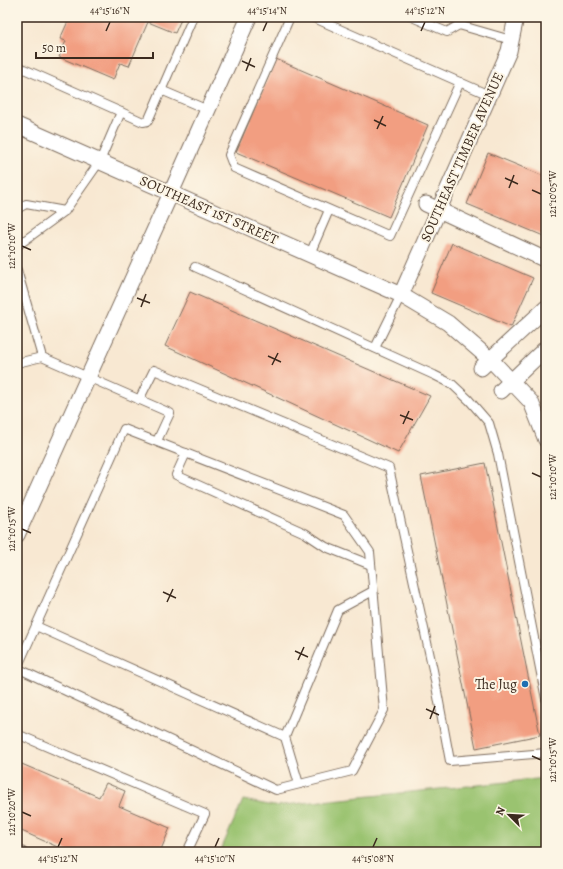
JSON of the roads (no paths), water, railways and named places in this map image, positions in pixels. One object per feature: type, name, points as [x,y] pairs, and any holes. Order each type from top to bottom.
[{"type":"street","points":[[17,535],[171,193],[248,17]]},
{"type":"street","name":"SOUTHEAST TIMBER AVENUE","points":[[401,295],[509,51],[516,17]]},
{"type":"street","name":"SOUTHEAST 1ST STREET","points":[[17,125],[401,295],[448,323],[493,362],[531,402],[546,440]]},
{"type":"street","points":[[426,204],[546,260]]},
{"type":"street","points":[[481,368],[546,308]]},
{"type":"street","points":[[502,392],[546,348]]},
{"type":"lane","points":[[17,66],[143,122],[148,121],[194,17]]},
{"type":"lane","points":[[290,17],[228,155],[234,168],[390,236],[460,82]]},
{"type":"lane","points":[[312,17],[489,95]]},
{"type":"lane","points":[[412,17],[446,32],[459,25],[464,17]]},
{"type":"lane","points":[[459,25],[511,40]]},
{"type":"lane","points":[[161,90],[208,110]]},
{"type":"lane","points":[[17,246],[65,211],[100,161],[121,112]]},
{"type":"lane","points":[[17,209],[26,204],[65,211]]},
{"type":"lane","points":[[310,254],[330,210]]},
{"type":"lane","points":[[195,267],[452,384],[469,400],[489,423],[498,454],[546,699]]},
{"type":"lane","points":[[17,270],[42,357]]},
{"type":"lane","points":[[375,348],[401,295]]},
{"type":"lane","points":[[17,363],[42,357],[89,376],[170,414],[157,441]]},
{"type":"lane","points":[[139,400],[154,370],[389,468],[433,670],[450,761],[546,753]]},
{"type":"lane","points":[[124,429],[157,441],[344,515],[370,552],[384,710],[352,771],[276,790],[17,668],[124,429]]},
{"type":"lane","points":[[186,453],[176,475],[305,533],[326,547],[371,565]]},
{"type":"lane","points":[[299,784],[285,737],[338,610],[373,591]]},
{"type":"lane","points":[[36,626],[285,737]]},
{"type":"lane","points":[[17,734],[205,814],[187,852]]},
{"type":"lane","points":[[17,850],[23,852]]},
{"type":"place","name":"The Jug","points":[[525,684]]}]
